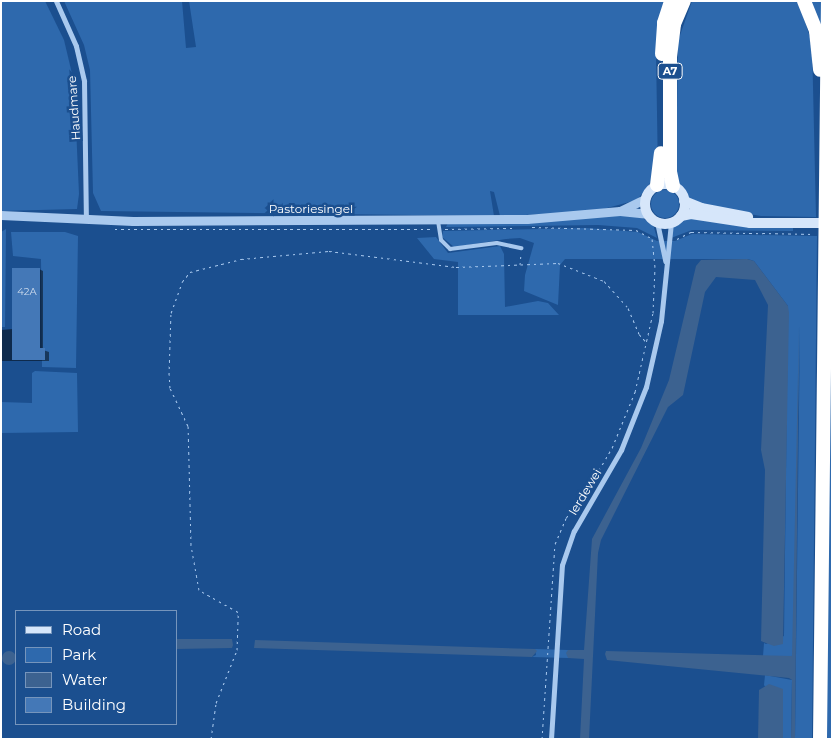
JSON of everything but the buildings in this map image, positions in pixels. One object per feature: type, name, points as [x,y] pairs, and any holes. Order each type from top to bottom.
[{"type":"highway","name":"A7","points":[[658,185],[660,172],[662,37],[671,1]]},
{"type":"highway","name":"A7","points":[[673,186],[670,172],[670,58],[674,24],[684,1]]},
{"type":"highway","points":[[804,1],[816,31],[828,175]]},
{"type":"highway","points":[[820,739],[828,175],[828,1]]},
{"type":"main road","points":[[756,221],[750,223],[691,214],[681,216],[671,223],[657,222],[647,214],[645,199],[658,185],[673,186],[684,201],[756,221],[800,228],[832,223]]},
{"type":"main road","points":[[681,216],[684,201]]},
{"type":"street","name":"Haudmare","points":[[56,1],[76,46],[84,81],[86,217]]},
{"type":"street","name":"Pastoriesingel","points":[[620,211],[645,199]]},
{"type":"street","name":"Pastoriesingel","points":[[1,215],[86,217],[133,221],[438,225],[545,219],[620,211],[647,214]]},
{"type":"street","name":"Ierdewei","points":[[657,222],[665,261]]},
{"type":"street","name":"Ierdewei","points":[[551,739],[559,589],[564,557],[580,517],[610,470],[640,404],[659,329],[665,261],[671,223]]},
{"type":"lane","points":[[438,225],[443,244],[454,250],[497,243],[521,248]]},
{"type":"path","points":[[114,229],[438,225],[516,228]]},
{"type":"path","points":[[524,228],[589,226],[636,230],[658,240]]},
{"type":"path","points":[[673,240],[691,232],[800,228]]},
{"type":"path","points":[[520,266],[521,248]]},
{"type":"path","points":[[211,739],[216,703],[237,650],[238,612],[200,591],[197,584],[190,535],[188,426],[169,385],[171,313],[184,279],[198,268],[222,262],[329,251],[456,266],[520,266],[558,263],[596,276],[628,308],[642,339],[648,343]]},
{"type":"green space","points":[[1,1],[45,1],[64,40],[74,82],[79,194],[77,209],[1,211]]},
{"type":"green space","points":[[64,1],[182,1],[186,48],[196,47],[189,1],[666,1],[656,53],[658,173],[637,200],[592,212],[500,216],[494,192],[490,191],[494,216],[101,211],[93,193],[90,70],[84,45]]},
{"type":"green space","points":[[692,1],[797,1],[799,4],[812,43],[816,217],[761,216],[718,209],[689,200],[682,189],[676,177],[678,41]]},
{"type":"green space","points":[[808,1],[821,1],[821,42]]},
{"type":"green space","points":[[665,190],[675,194],[679,204],[675,214],[665,218],[655,214],[651,204],[655,194]]},
{"type":"green space","points":[[635,214],[653,224],[657,238],[637,228],[598,225],[446,227],[448,223],[565,220]]},
{"type":"green space","points":[[684,218],[793,228],[793,231],[692,230],[671,238],[674,226]]},
{"type":"green space","points":[[832,225],[832,739],[825,739]]},
{"type":"green space","points":[[586,228],[638,232],[657,241],[675,241],[692,234],[817,236],[812,739],[795,739],[800,325],[793,654],[791,657],[763,656],[764,643],[766,644],[784,636],[788,306],[754,261],[748,259],[565,259],[560,265],[558,305],[524,291],[525,275],[534,243],[520,238],[454,247],[442,237],[443,231]]},
{"type":"green space","points":[[6,229],[5,327],[1,327],[1,232]]},
{"type":"green space","points":[[11,232],[65,232],[78,236],[76,368],[42,367],[41,259],[13,256]]},
{"type":"green space","points":[[436,237],[448,253],[500,246],[504,254],[505,307],[538,301],[548,303],[559,315],[458,315],[458,262],[434,259],[417,238]]},
{"type":"green space","points":[[35,371],[77,373],[78,432],[1,433],[1,402],[32,403],[32,373]]},
{"type":"green space","points":[[535,649],[568,650],[568,658],[532,657],[536,655]]},
{"type":"green space","points":[[765,675],[792,680],[791,739],[783,739],[783,713],[764,685]]},
{"type":"water","points":[[747,259],[754,261],[788,306],[789,313],[783,644],[774,646],[761,641],[765,470],[761,450],[768,305],[755,280],[716,277],[705,292],[683,395],[668,407],[601,540],[598,553],[589,739],[580,739],[584,659],[568,658],[566,653],[568,650],[584,650],[592,539],[641,448],[669,380],[696,266],[701,260]]},
{"type":"water","points":[[799,325],[795,739],[791,739],[792,680],[789,678],[607,660],[605,654],[606,651],[792,656]]},
{"type":"water","points":[[178,639],[232,639],[232,648],[178,649]]},
{"type":"water","points":[[255,640],[535,649],[537,651],[532,657],[254,648]]},
{"type":"water","points":[[9,651],[14,653],[14,663],[9,665],[4,663],[2,658],[4,653]]},
{"type":"water","points":[[769,684],[783,689],[783,739],[758,739],[759,690]]}]
